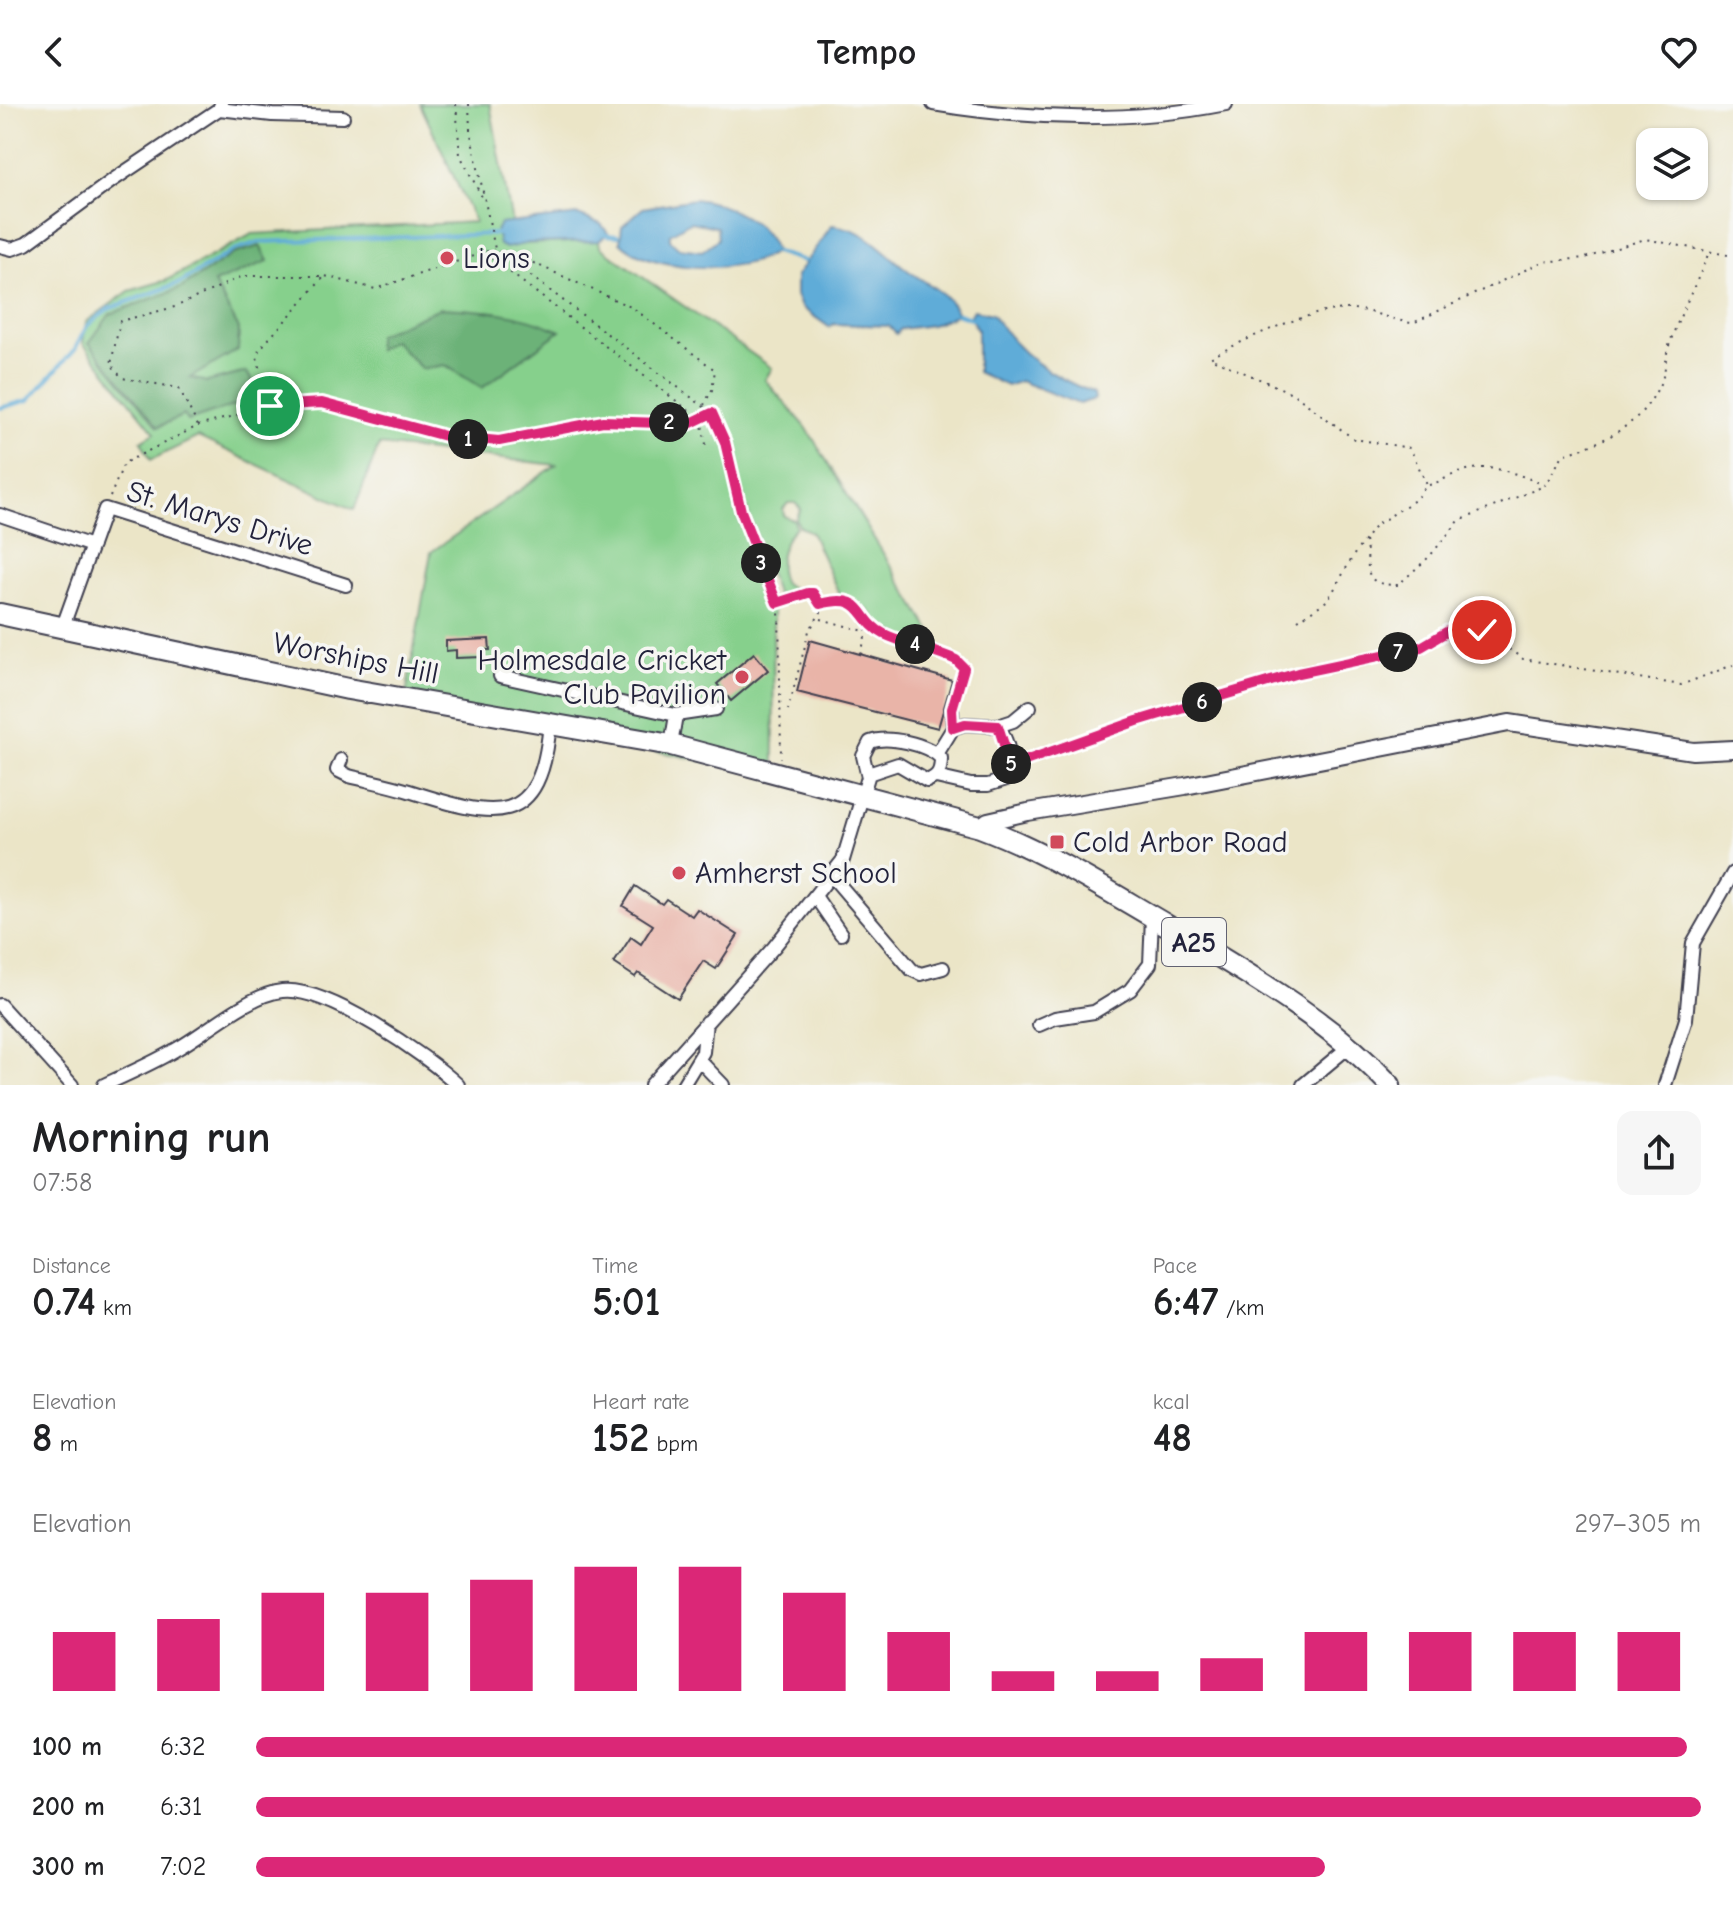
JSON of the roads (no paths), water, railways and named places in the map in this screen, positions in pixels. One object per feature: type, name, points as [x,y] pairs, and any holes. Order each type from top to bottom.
[{"type":"highway","name":"Worships Hill","points":[[0,614],[348,689],[550,721],[671,745],[980,827]]},
{"type":"highway","name":"A25","points":[[980,827],[1068,867],[1253,977],[1351,1045],[1390,1085]]},
{"type":"main road","points":[[980,827],[988,821],[1028,812],[1185,786],[1509,723],[1693,751],[1733,749]]},
{"type":"street","points":[[933,104],[1013,114],[1084,116],[1154,113],[1226,104]]},
{"type":"street","points":[[0,246],[12,249],[26,244],[220,107],[272,115],[343,117]]},
{"type":"street","name":"St. Marys Drive","points":[[63,626],[105,509],[346,585]]},
{"type":"street","points":[[0,515],[92,546]]},
{"type":"street","points":[[500,676],[676,715],[716,709]]},
{"type":"street","points":[[953,728],[965,724],[998,726],[1013,721],[1030,707]]},
{"type":"street","points":[[936,777],[941,769],[937,754],[953,728],[952,709]]},
{"type":"street","points":[[671,745],[676,715]]},
{"type":"street","points":[[339,771],[442,804],[479,812],[504,810],[525,800],[536,785],[545,765],[550,721]]},
{"type":"street","points":[[868,774],[898,764],[927,781],[936,777],[988,785],[1010,778],[1011,766],[998,726]]},
{"type":"street","points":[[651,1085],[843,860],[864,797],[868,774],[864,748],[881,738],[937,754]]},
{"type":"street","points":[[1665,1085],[1686,1019],[1693,943],[1733,873]]},
{"type":"street","points":[[831,875],[912,970],[921,974],[943,968]]},
{"type":"street","points":[[815,896],[841,934]]},
{"type":"street","points":[[1039,1025],[1055,1018],[1094,1012],[1130,990],[1150,964],[1152,917]]},
{"type":"street","points":[[104,1085],[173,1052],[256,1000],[283,991],[311,996],[353,1014],[407,1044],[458,1085]]},
{"type":"street","points":[[0,1005],[55,1070],[72,1085]]},
{"type":"street","points":[[683,1085],[699,1060],[706,1022]]},
{"type":"street","points":[[1303,1085],[1351,1045]]},
{"type":"street","points":[[699,1060],[723,1085]]},
{"type":"street","points":[[50,1085],[55,1070]]},
{"type":"water","points":[[694,199],[717,204],[754,223],[771,241],[775,252],[760,259],[720,267],[696,267],[652,259],[620,242],[622,226],[643,208]],"holes":[[[690,222],[717,227],[718,239],[702,251],[679,248],[670,240],[670,234]]]},
{"type":"water","points":[[578,215],[601,224],[608,233],[599,241],[529,243],[506,248],[499,245],[496,231],[500,224]]},
{"type":"water","points":[[832,225],[864,235],[942,293],[958,314],[932,325],[901,329],[896,334],[889,326],[834,324],[829,327],[801,307],[796,295],[796,276]]},
{"type":"water","points":[[973,310],[992,314],[1013,341],[1036,362],[1094,393],[1095,399],[1079,404],[1020,381],[1007,386],[977,372],[977,330],[970,315]]},
{"type":"waterway","points":[[0,408],[29,400],[75,349],[87,326],[108,309],[180,283],[234,250],[259,242],[497,234]]},
{"type":"waterway","points":[[606,235],[618,236]]},
{"type":"waterway","points":[[775,252],[804,261]]},
{"type":"waterway","points":[[958,314],[973,319]]},
{"type":"place","name":"Lions","points":[[447,258]]},
{"type":"place","name":"Holmesdale Cricket Club Pavilion","points":[[742,677]]},
{"type":"place","name":"Cold Arbor Road","points":[[1057,842]]},
{"type":"place","name":"Amherst School","points":[[679,873]]}]
